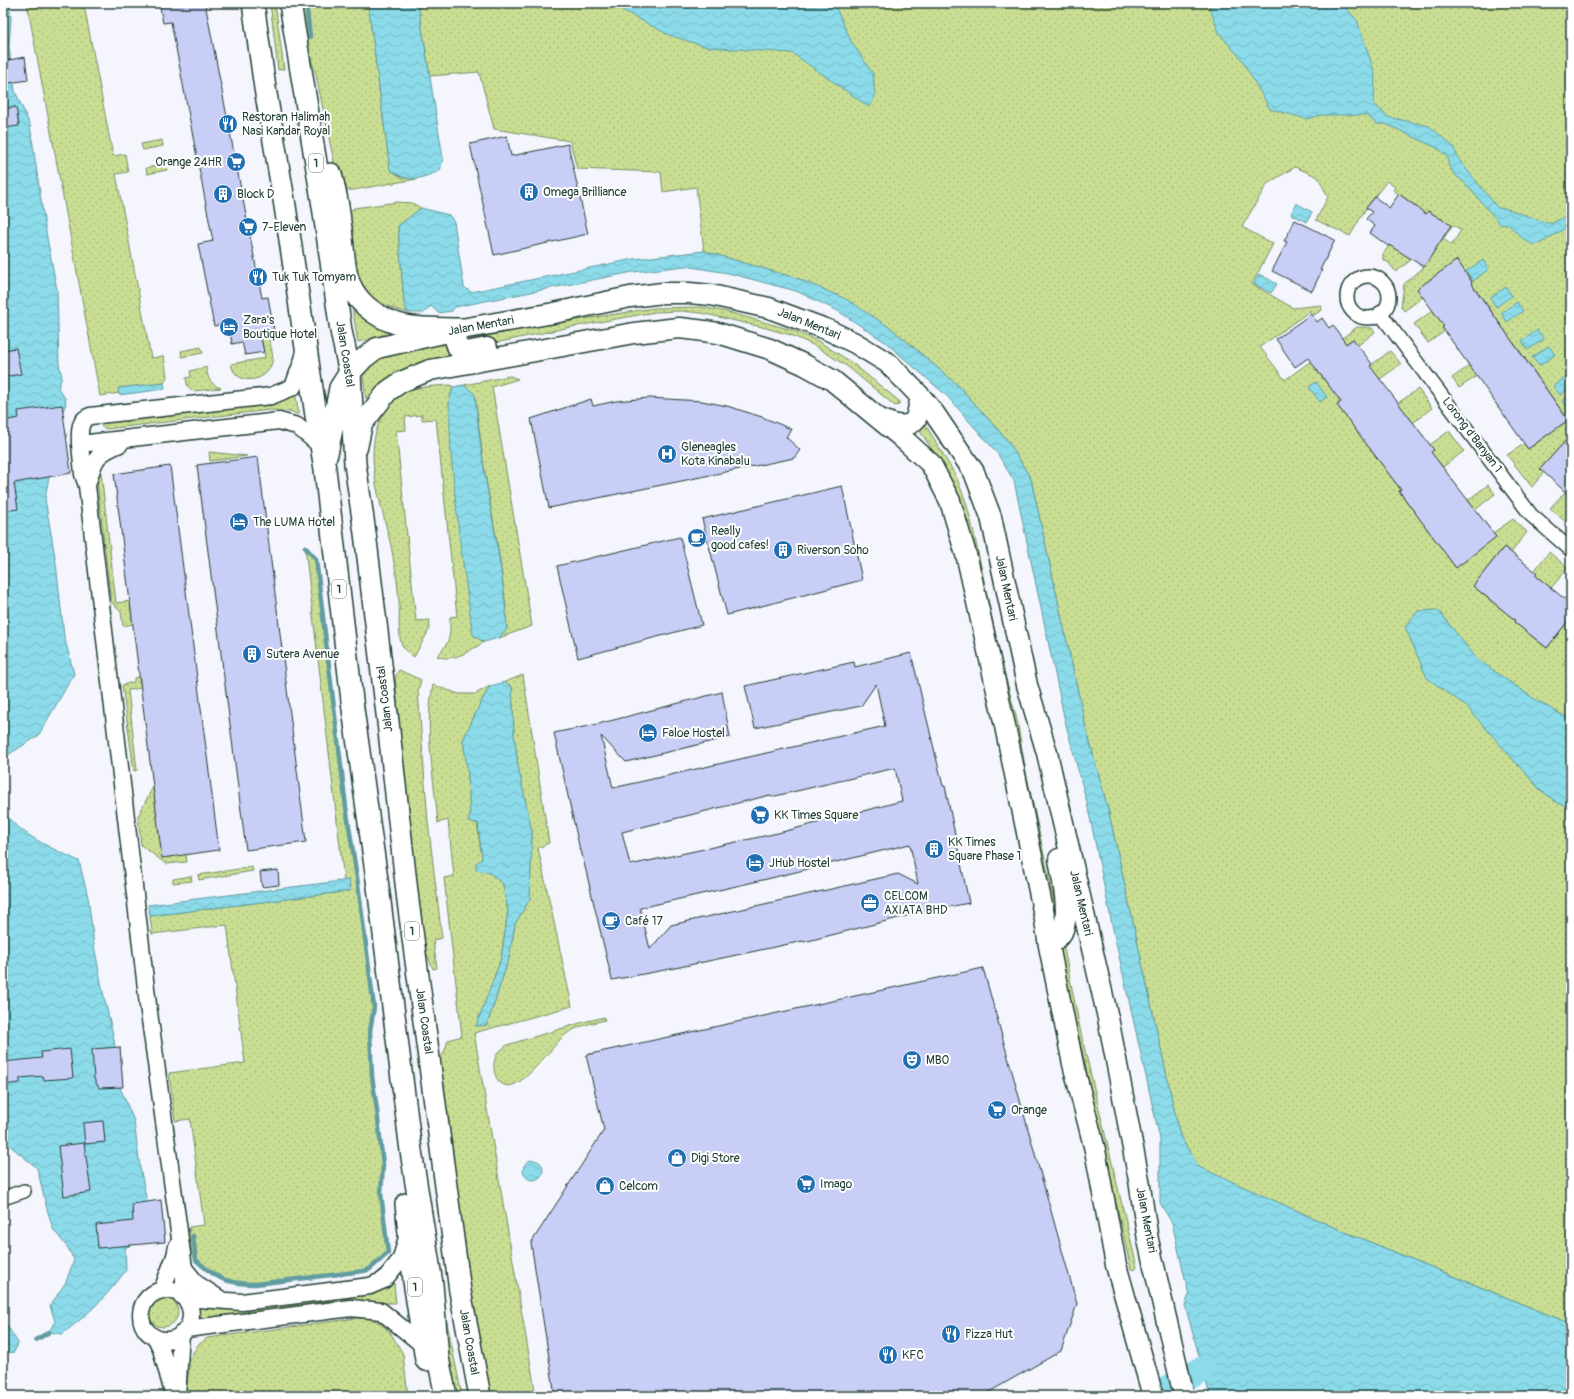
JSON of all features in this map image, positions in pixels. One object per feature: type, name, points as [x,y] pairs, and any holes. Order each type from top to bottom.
[{"type":"highway","name":"1","points":[[253,3],[325,469],[353,709],[379,894],[411,1152],[432,1284],[438,1358],[446,1396]]},
{"type":"highway","name":"Jalan Coastal","points":[[290,3],[339,316],[350,373],[355,464],[386,706],[408,901],[459,1283],[480,1396]]},
{"type":"highway","points":[[302,74],[324,139],[340,213],[347,277],[353,290],[371,312],[399,325],[461,329]]},
{"type":"highway","points":[[325,469],[329,440],[340,388],[350,373]]},
{"type":"highway","name":"1","points":[[411,1152],[405,1196],[423,1345],[432,1396]]},
{"type":"main road","name":"Jalan Mentari","points":[[350,373],[364,358],[377,348],[461,329],[554,314],[630,297],[663,292],[689,293],[711,295],[769,308],[828,330],[855,343],[888,363],[921,397],[934,413],[974,472],[991,517],[1027,685],[1047,753],[1108,1018],[1139,1180],[1148,1240],[1184,1396]]},
{"type":"main road","points":[[355,464],[362,424],[388,391],[401,382],[430,370],[468,362],[634,333],[679,328],[718,333],[770,349],[832,380],[883,420],[931,464],[950,501],[968,558],[1005,726],[1073,1064],[1095,1150],[1116,1265],[1153,1396]]},
{"type":"main road","points":[[461,329],[454,337],[458,348],[466,352],[522,341],[588,342]]},
{"type":"main road","points":[[883,420],[896,426],[909,425],[916,419],[921,397]]},
{"type":"main road","points":[[1047,753],[1043,774],[1055,834],[1065,903],[1065,920],[1062,932],[1049,946]]},
{"type":"street","name":"Lorong d'Banyan 1","points":[[1380,313],[1531,515],[1571,550]]},
{"type":"street","points":[[184,1298],[184,1268],[178,1234],[148,1005],[87,486],[83,474],[80,425],[85,418],[90,416],[271,396],[292,387],[306,351]]},
{"type":"street","points":[[80,444],[278,421],[297,426],[321,446]]},
{"type":"street","points":[[87,486],[94,464],[101,453],[130,439]]},
{"type":"street","points":[[3,1198],[24,1191]]},
{"type":"street","points":[[184,1298],[242,1302],[370,1286],[384,1280],[401,1259],[409,1228]]},
{"type":"street","points":[[162,1290],[176,1256],[178,1234]]},
{"type":"street","points":[[184,1268],[197,1284],[221,1300]]},
{"type":"street","points":[[176,1396],[179,1362],[184,1332],[190,1322],[189,1306],[184,1298],[174,1292],[162,1290],[148,1298],[141,1312],[141,1320],[149,1334],[164,1340],[173,1339],[184,1332],[222,1325],[351,1308],[381,1311],[423,1345]]},
{"type":"street","points":[[179,1362],[183,1349],[189,1340],[200,1332],[222,1325]]},
{"type":"street","points":[[156,1338],[176,1396]]},
{"type":"green space","points":[[27,3],[93,3],[84,5],[113,156],[125,154],[128,172],[116,174],[151,358],[164,356],[167,377],[164,383],[119,388],[119,393],[100,396]]},
{"type":"green space","points":[[270,3],[275,3],[284,69],[278,70]]},
{"type":"green space","points":[[300,3],[368,3],[390,170],[403,178],[417,179],[353,190],[345,190],[339,186],[316,75],[307,46]]},
{"type":"green space","points":[[418,3],[1571,3],[1571,378],[1569,375],[1560,395],[1571,387],[1571,396],[1563,401],[1570,410],[1571,409],[1571,435],[1540,469],[1544,472],[1532,487],[1507,455],[1524,444],[1528,449],[1568,420],[1544,386],[1497,406],[1538,377],[1514,343],[1474,371],[1477,376],[1459,388],[1452,378],[1469,366],[1466,361],[1506,333],[1483,299],[1442,327],[1445,331],[1428,343],[1414,324],[1472,282],[1457,260],[1423,297],[1404,311],[1401,307],[1404,284],[1424,267],[1450,225],[1428,211],[1402,252],[1412,259],[1396,272],[1388,262],[1383,260],[1383,254],[1417,207],[1393,190],[1395,187],[1387,181],[1366,208],[1350,236],[1316,220],[1328,197],[1318,177],[1295,167],[1267,184],[1242,227],[1273,244],[1252,284],[1293,308],[1321,305],[1322,310],[1314,315],[1310,311],[1260,347],[1285,380],[1357,327],[1372,328],[1375,332],[1357,346],[1352,339],[1315,368],[1329,386],[1341,388],[1390,351],[1401,364],[1380,379],[1376,375],[1337,405],[1402,408],[1398,403],[1418,389],[1432,408],[1413,423],[1430,445],[1449,431],[1464,451],[1443,467],[1438,461],[1399,491],[1429,529],[1488,485],[1495,494],[1475,510],[1493,533],[1513,519],[1527,532],[1511,553],[1504,547],[1473,586],[1505,612],[1536,573],[1534,571],[1549,552],[1568,568],[1551,588],[1544,583],[1514,622],[1547,648],[1571,617],[1571,651],[1563,664],[1571,669],[1571,1324],[1338,1229],[1198,1167],[1180,1136],[1109,813],[1086,728],[1031,479],[1008,441],[959,386],[892,329],[799,279],[704,251],[696,187],[663,192],[661,172],[577,169],[570,141],[494,129],[479,72],[430,76]],"holes":[[[1453,225],[1461,230],[1452,245],[1443,239]]]},
{"type":"green space","points":[[162,140],[163,146],[143,150],[141,144]]},
{"type":"green space","points":[[166,164],[167,170],[147,174],[146,168]]},
{"type":"green space","points":[[398,202],[412,203],[421,208],[398,226],[404,303],[408,313],[378,302],[373,308],[357,287],[347,214],[354,208]]},
{"type":"green space","points":[[351,301],[410,331],[358,342]]},
{"type":"green space","points":[[701,307],[728,312],[792,330],[818,341],[851,362],[899,401],[899,405],[895,406],[848,367],[815,346],[791,335],[701,313],[681,311],[655,312],[566,328],[467,349],[462,339],[496,331],[514,330],[654,308]]},
{"type":"green space","points":[[269,337],[273,356],[269,369],[258,378],[252,380],[239,376],[234,371],[231,364],[265,358],[261,338]]},
{"type":"green space","points":[[444,341],[446,348],[453,357],[391,379],[377,388],[366,399],[361,361]]},
{"type":"green space","points":[[201,347],[203,353],[182,357],[181,351]]},
{"type":"green space","points":[[206,367],[210,380],[214,385],[221,388],[194,391],[190,389],[186,378],[191,377],[190,371]]},
{"type":"green space","points":[[510,376],[518,379],[492,387],[532,626],[499,638],[507,629],[506,606],[499,554],[484,467],[475,395],[464,385]]},
{"type":"green space","points":[[294,385],[299,415],[290,411],[270,410],[106,429],[101,426],[102,420]]},
{"type":"green space","points":[[451,385],[453,387],[449,402],[473,635],[484,642],[462,655],[449,658],[437,656],[449,638],[450,617],[457,616],[436,419],[422,420],[422,415],[405,417],[406,430],[396,431],[416,621],[430,620],[429,630],[414,657],[405,649],[400,638],[397,579],[376,481],[373,461],[374,442],[378,424],[388,408],[401,394],[423,387]]},
{"type":"green space","points":[[923,423],[956,476],[966,502],[1001,660],[1017,720],[1026,772],[1055,905],[1052,909],[961,505],[942,466],[918,428]]},
{"type":"green space","points":[[209,452],[247,456],[210,461]]},
{"type":"green space","points":[[98,470],[101,472],[116,603],[130,601],[133,624],[123,626],[121,612],[111,602],[96,473]]},
{"type":"green space","points":[[1565,492],[1571,497],[1570,526],[1550,508]]},
{"type":"green space","points":[[305,547],[316,559],[346,807],[358,884],[374,1007],[370,1031],[372,1076],[383,1165],[381,1193],[388,1253],[370,1269],[364,1271],[248,1284],[220,1278],[201,1265],[194,1258],[189,1227],[204,1225],[190,1119],[175,1121],[169,1073],[245,1063],[227,925],[152,934],[150,916],[350,891],[349,880],[344,881]]},
{"type":"green space","points":[[399,670],[421,680],[418,691],[428,822],[442,938],[433,940],[437,968],[433,969],[421,940],[408,826],[395,677]]},
{"type":"green space","points":[[523,675],[549,843],[538,848],[572,1006],[474,1033],[536,1396],[488,1396],[478,1352],[435,1063],[444,1053],[448,1040],[462,1036],[444,878],[454,876],[448,820],[438,823],[429,719],[433,685],[459,694],[475,694],[490,686],[463,740],[468,775],[470,815],[468,822],[477,823],[482,859],[490,873],[503,884],[508,911],[501,959],[476,1026],[487,1025],[509,958],[515,924],[530,899],[532,832],[518,766],[514,733],[512,687],[505,682]]},
{"type":"green space","points":[[139,677],[141,688],[128,690],[137,770],[134,771],[122,685],[134,682],[134,678]]},
{"type":"green space","points":[[153,787],[186,855],[187,862],[166,864],[141,845],[138,816]]},
{"type":"green space","points":[[252,867],[253,871],[199,880],[198,875]]},
{"type":"green space","points":[[191,876],[192,881],[173,883],[173,879]]},
{"type":"green space","points":[[1058,944],[1063,944],[1082,1038],[1137,1267],[1135,1270],[1131,1269]]},
{"type":"green space","points":[[604,1017],[605,1020],[580,1027],[565,1035],[528,1075],[519,1082],[511,1086],[500,1083],[497,1079],[494,1070],[494,1061],[499,1052],[507,1045]]},
{"type":"green space","points":[[438,1260],[446,1318],[462,1396],[451,1396]]},
{"type":"green space","points":[[394,1283],[396,1303],[368,1303],[192,1323],[192,1302],[385,1288]]},
{"type":"green space","points":[[163,1297],[169,1298],[177,1306],[177,1318],[169,1326],[163,1327],[157,1326],[149,1318],[148,1312],[149,1306],[157,1298]]},
{"type":"green space","points":[[358,1318],[369,1318],[380,1323],[390,1332],[403,1354],[408,1396],[186,1396],[190,1358],[197,1346],[207,1338]]},
{"type":"water","points":[[3,3],[9,3],[11,18],[9,47],[15,91],[30,125],[45,227],[57,290],[59,364],[62,377],[58,388],[65,398],[66,404],[59,420],[45,499],[56,563],[64,636],[74,674],[38,736],[3,758]]},
{"type":"water","points":[[368,3],[418,3],[443,158],[440,171],[420,178],[409,179],[390,170]]},
{"type":"water","points":[[609,3],[834,3],[851,41],[873,74],[875,97],[869,107],[792,53],[707,47],[669,35]]},
{"type":"water","points":[[1208,3],[1341,3],[1357,20],[1375,74],[1374,104],[1388,117],[1429,126],[1453,146],[1459,160],[1498,208],[1508,209],[1550,224],[1571,214],[1571,225],[1541,243],[1534,245],[1524,240],[1508,224],[1501,225],[1465,183],[1454,174],[1448,164],[1448,157],[1439,149],[1386,124],[1377,124],[1366,115],[1321,115],[1307,119],[1270,109],[1242,60],[1219,33]]},
{"type":"water","points":[[1296,203],[1312,212],[1307,222],[1291,214]]},
{"type":"water","points":[[421,208],[449,215],[454,222],[464,287],[471,292],[634,259],[704,251],[799,279],[846,299],[892,329],[959,386],[1008,441],[1031,479],[1086,728],[1109,813],[1180,1136],[1199,1167],[1338,1229],[1571,1324],[1571,1396],[1210,1396],[1185,1305],[1189,1295],[1172,1223],[1160,1203],[1160,1139],[1114,934],[1087,803],[1065,721],[1014,481],[997,453],[947,396],[885,342],[838,311],[796,291],[728,273],[685,266],[633,272],[455,307],[452,311],[438,313],[431,306],[424,313],[408,313],[404,303],[398,226]]},
{"type":"water","points":[[1483,260],[1489,269],[1473,281],[1466,271]]},
{"type":"water","points":[[1259,274],[1277,284],[1271,293],[1254,284]]},
{"type":"water","points":[[1506,287],[1512,296],[1496,307],[1490,298]]},
{"type":"water","points":[[1517,302],[1523,311],[1507,322],[1501,313]]},
{"type":"water","points":[[1537,330],[1544,339],[1528,350],[1522,341]]},
{"type":"water","points":[[1549,346],[1555,355],[1539,366],[1532,357]]},
{"type":"water","points":[[1569,375],[1571,378],[1571,387],[1560,395],[1553,386]]},
{"type":"water","points":[[1316,382],[1327,397],[1320,402],[1309,387]]},
{"type":"water","points":[[164,383],[165,389],[119,395],[118,388]]},
{"type":"water","points":[[464,385],[475,394],[481,449],[501,568],[507,629],[499,638],[484,642],[473,635],[459,534],[451,454],[449,402],[453,387]]},
{"type":"water","points":[[1571,396],[1571,409],[1569,410],[1563,401]]},
{"type":"water","points":[[1438,610],[1477,659],[1536,700],[1571,720],[1571,808],[1558,803],[1540,790],[1466,706],[1427,678],[1405,627],[1418,611]]},
{"type":"water","points":[[505,682],[512,687],[514,733],[518,766],[532,832],[530,899],[515,924],[509,958],[487,1025],[476,1026],[501,959],[508,911],[503,884],[490,873],[476,870],[476,863],[482,859],[478,823],[468,822],[470,815],[468,775],[463,740],[490,686]]},
{"type":"water","points":[[3,811],[10,820],[28,834],[48,846],[79,861],[88,897],[94,945],[102,988],[114,1039],[119,1085],[134,1121],[140,1167],[148,1207],[141,1240],[125,1248],[126,1270],[97,1304],[62,1334],[49,1332],[55,1321],[50,1306],[66,1282],[74,1260],[68,1248],[53,1229],[37,1168],[3,1140]]},
{"type":"water","points":[[349,880],[350,891],[150,916],[148,905]]},
{"type":"water","points":[[529,1160],[537,1160],[543,1166],[543,1174],[537,1180],[529,1180],[523,1174],[523,1166]]},
{"type":"water","points":[[3,1322],[5,1322],[18,1343],[14,1352],[3,1354]]},
{"type":"building","name":"Block D","points":[[159,3],[205,3],[262,298],[268,297],[275,336],[261,338],[264,352],[245,355],[242,342],[232,344],[229,323],[214,326],[198,244],[213,241],[171,22],[163,23]]},
{"type":"building","points":[[25,57],[28,80],[3,84],[3,61]]},
{"type":"building","points":[[16,107],[19,126],[3,128],[3,109]]},
{"type":"building","name":"Omega Brilliance","points":[[507,136],[511,156],[568,144],[588,234],[494,255],[470,144]]},
{"type":"building","points":[[1399,194],[1426,214],[1428,211],[1451,225],[1424,267],[1389,245],[1388,246],[1370,233],[1375,226],[1366,219],[1372,212],[1366,208],[1375,197],[1389,208]]},
{"type":"building","points":[[1295,220],[1335,240],[1320,270],[1322,270],[1312,291],[1272,271],[1287,242],[1284,241]]},
{"type":"building","points":[[1457,260],[1472,282],[1471,283],[1568,420],[1528,449],[1417,289]]},
{"type":"building","points":[[1311,314],[1317,322],[1322,318],[1329,328],[1333,325],[1346,344],[1353,339],[1372,364],[1370,366],[1434,450],[1431,452],[1496,537],[1456,568],[1399,491],[1401,490],[1337,405],[1341,402],[1308,358],[1295,367],[1276,339]]},
{"type":"building","points":[[16,348],[21,374],[3,377],[3,350]]},
{"type":"building","name":"Gleneagles Kota Kinabalu","points":[[649,398],[702,401],[727,406],[762,417],[791,429],[786,437],[800,450],[794,458],[549,508],[531,419],[591,399],[593,406],[616,401]]},
{"type":"building","points":[[62,405],[71,473],[14,483],[18,509],[3,511],[3,421],[19,418],[18,411]]},
{"type":"building","points":[[1571,435],[1571,497],[1540,469]]},
{"type":"building","name":"Sutera Avenue","points":[[258,457],[306,842],[246,850],[197,465]]},
{"type":"building","points":[[170,466],[219,850],[162,858],[114,474]]},
{"type":"building","name":"Riverson Soho","points":[[842,486],[862,580],[727,615],[702,519]]},
{"type":"building","points":[[680,537],[702,625],[578,658],[557,566]]},
{"type":"building","points":[[1504,547],[1537,573],[1535,575],[1571,604],[1571,617],[1547,648],[1514,622],[1515,620],[1473,586]]},
{"type":"building","points":[[911,653],[943,786],[945,786],[969,903],[922,912],[804,942],[612,980],[580,850],[554,733],[598,724],[722,692],[730,737],[626,762],[601,736],[613,788],[885,726],[876,684],[861,706],[755,728],[745,686],[854,662],[855,667]],"holes":[[[895,768],[902,801],[778,833],[630,865],[622,832],[770,795],[771,797]],[[910,844],[918,884],[898,874],[671,925],[650,949],[640,908]]]},
{"type":"building","points":[[278,870],[279,885],[262,887],[260,872]]},
{"type":"building","name":"Imago","points":[[983,968],[1077,1304],[1061,1351],[982,1396],[555,1396],[531,1243],[604,1130],[586,1055]]},
{"type":"building","points":[[120,1047],[123,1087],[99,1088],[94,1079],[92,1049]]},
{"type":"building","points":[[70,1049],[73,1078],[44,1080],[43,1076],[20,1078],[20,1083],[3,1085],[3,1062],[42,1058],[41,1052]]},
{"type":"building","points":[[103,1121],[105,1142],[85,1144],[83,1123]]},
{"type":"building","points":[[84,1143],[91,1192],[64,1196],[58,1146]]},
{"type":"building","points":[[161,1200],[165,1242],[98,1248],[96,1225],[133,1221],[132,1204]]},
{"type":"waterway","points":[[306,3],[310,37]]},
{"type":"waterway","points":[[193,1236],[196,1260],[210,1272],[223,1279],[246,1284],[364,1271],[370,1269],[388,1253],[381,1193],[383,1165],[372,1076],[370,1031],[374,1007],[358,884],[346,807],[316,559],[305,547]]},
{"type":"waterway","points":[[36,1340],[49,1332]]},
{"type":"waterway","points":[[1153,1396],[1203,1369]]},
{"type":"place","name":"Restoran Halimah Nasi Kandar Royal","points":[[228,124]]},
{"type":"place","name":"Orange 24HR","points":[[236,162]]},
{"type":"place","name":"Omega Brilliance","points":[[529,192]]},
{"type":"place","name":"Block D","points":[[223,194]]},
{"type":"place","name":"7-Eleven","points":[[248,227]]},
{"type":"place","name":"Tuk Tuk Tomyam","points":[[258,277]]},
{"type":"place","name":"Zara's Boutique Hotel","points":[[229,327]]},
{"type":"place","name":"Gleneagles Kota Kinabalu","points":[[667,454]]},
{"type":"place","name":"The LUMA Hotel","points":[[239,522]]},
{"type":"place","name":"Really good cafes!","points":[[697,538]]},
{"type":"place","name":"Riverson Soho","points":[[783,550]]},
{"type":"place","name":"Sutera Avenue","points":[[252,654]]},
{"type":"place","name":"Faloe Hostel","points":[[648,733]]},
{"type":"place","name":"KK Times Square","points":[[760,815]]},
{"type":"place","name":"KK Times Square Phase 1","points":[[934,849]]},
{"type":"place","name":"JHub Hostel","points":[[755,863]]},
{"type":"place","name":"CELCOM AXIATA BHD","points":[[870,903]]},
{"type":"place","name":"Café 17","points":[[611,921]]},
{"type":"place","name":"MBO","points":[[912,1060]]},
{"type":"place","name":"Orange","points":[[997,1110]]},
{"type":"place","name":"Digi Store","points":[[677,1158]]},
{"type":"place","name":"Imago","points":[[806,1184]]},
{"type":"place","name":"Celcom","points":[[605,1186]]},
{"type":"place","name":"Pizza Hut","points":[[951,1334]]},
{"type":"place","name":"KFC","points":[[888,1355]]}]
